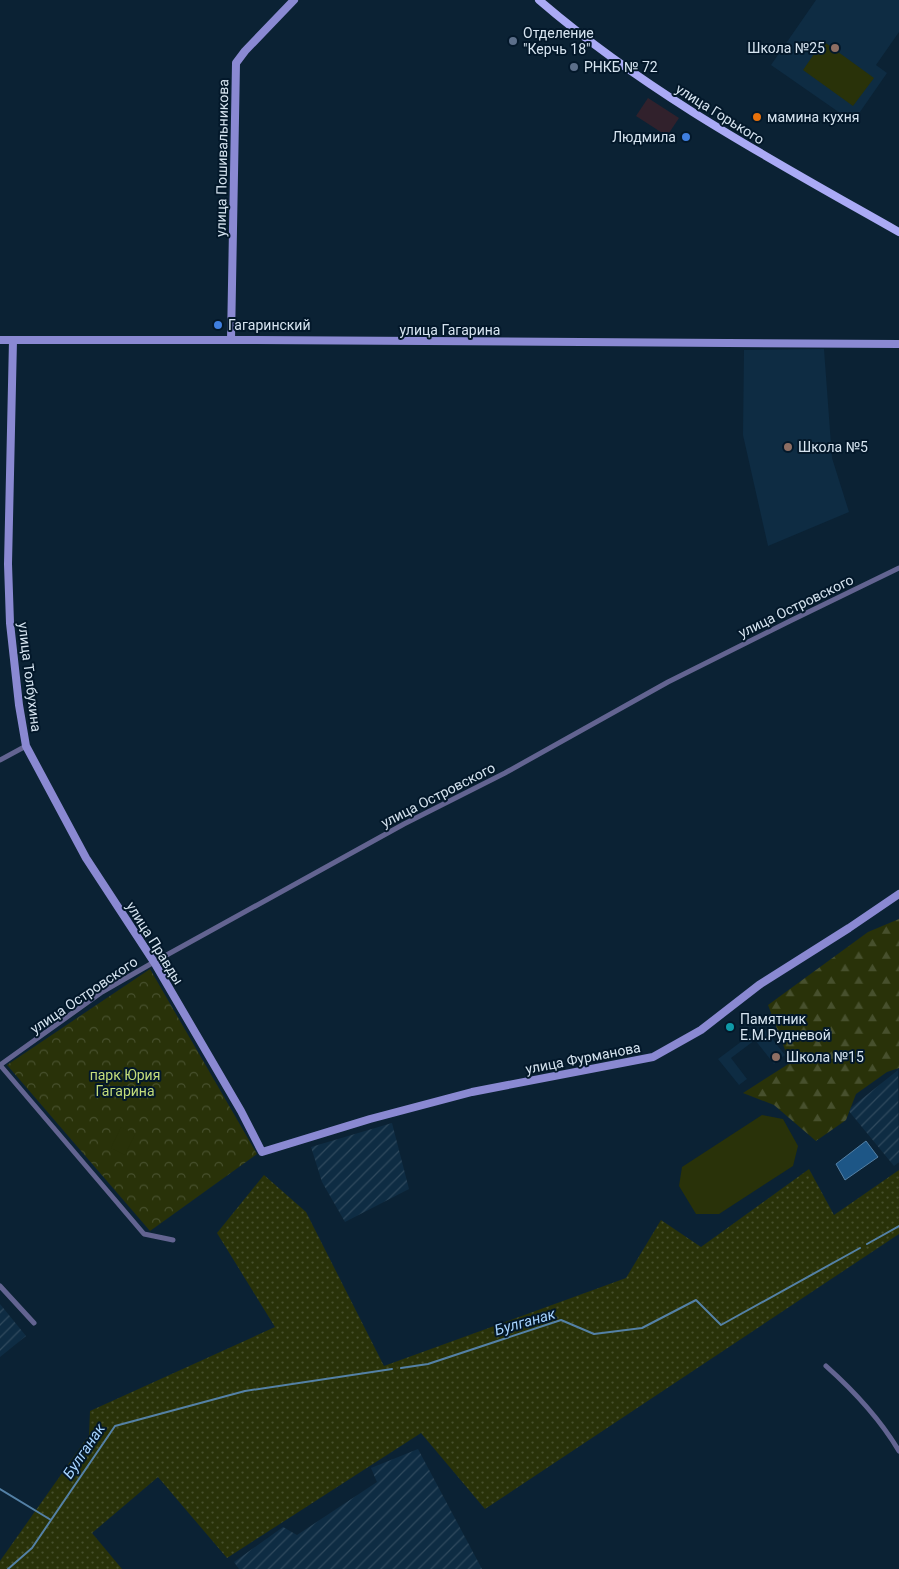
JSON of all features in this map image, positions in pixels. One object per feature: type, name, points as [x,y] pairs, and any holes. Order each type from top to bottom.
[{"type":"main road","name":"улица Пошивальникова","points":[[231,340],[236,64],[245,51],[294,0]]},
{"type":"main road","name":"улица Горького","points":[[539,0],[581,35],[650,86],[707,122],[899,232]]},
{"type":"main road","name":"улица Гагарина","points":[[0,340],[899,344]]},
{"type":"main road","name":"улица Толбухина","points":[[13,340],[8,564],[10,623],[19,705],[26,746]]},
{"type":"main road","name":"улица Правды","points":[[26,746],[86,858],[154,962],[241,1110],[262,1152]]},
{"type":"main road","name":"улица Фурманова","points":[[262,1152],[370,1119],[472,1092],[653,1057],[701,1030],[759,985],[899,894]]},
{"type":"street","name":"улица Островского","points":[[0,1065],[102,992],[154,962],[404,824],[505,773],[668,682],[790,620],[899,568]]},
{"type":"street","points":[[0,760],[26,746]]},
{"type":"street","points":[[0,1065],[144,1234],[172,1240]]},
{"type":"street","points":[[0,1286],[34,1322]]},
{"type":"street","points":[[826,1366],[867,1408],[890,1436],[899,1451]]},
{"type":"shaded area","name":"Школа №25","points":[[816,0],[899,0],[899,32],[876,65],[887,73],[853,122],[771,65]]},
{"type":"shaded area","points":[[648,98],[679,118],[667,136],[636,116]]},
{"type":"shaded area","name":"Школа №5","points":[[824,349],[832,458],[849,512],[768,546],[743,435],[744,350]]},
{"type":"shaded area","name":"Школа №15","points":[[762,1026],[785,1055],[774,1064],[755,1040],[731,1058],[747,1079],[739,1085],[718,1059]]},
{"type":"shaded area","points":[[898,1070],[899,1162],[894,1166],[848,1110]]},
{"type":"shaded area","points":[[392,1123],[409,1189],[345,1222],[322,1182],[311,1147]]},
{"type":"shaded area","points":[[0,1304],[26,1336],[0,1357]]},
{"type":"shaded area","points":[[418,1449],[482,1569],[239,1569],[234,1562],[283,1527],[297,1535],[377,1482],[371,1468]]},
{"type":"green space","points":[[823,41],[874,78],[853,106],[803,70]]},
{"type":"green space","points":[[899,919],[899,1068],[887,1072],[856,1094],[846,1120],[816,1141],[774,1105],[743,1093],[790,1063],[768,1005],[868,932]]},
{"type":"green space","name":"парк Юрия Гагарина","points":[[150,969],[257,1154],[150,1231],[7,1065]]},
{"type":"green space","points":[[762,1115],[783,1119],[798,1146],[793,1166],[719,1214],[696,1214],[679,1186],[682,1167]]},
{"type":"green space","points":[[121,1127],[135,1134],[125,1155],[111,1148]]},
{"type":"green space","points":[[809,1169],[834,1215],[899,1170],[899,1234],[485,1509],[421,1433],[227,1558],[158,1477],[92,1533],[122,1569],[0,1569],[0,1561],[89,1435],[90,1411],[275,1327],[217,1233],[264,1175],[306,1212],[384,1366],[626,1278],[661,1220],[701,1247]]},
{"type":"water","points":[[866,1141],[878,1157],[845,1180],[836,1164]]},
{"type":"waterway","name":"Булганак","points":[[867,1244],[899,1226]]},
{"type":"waterway","name":"Булганак","points":[[401,1368],[428,1364],[561,1320],[594,1334],[642,1328],[696,1300],[721,1325],[860,1248]]},
{"type":"waterway","name":"Булганак","points":[[8,1569],[32,1548],[115,1426],[245,1391],[392,1369]]},
{"type":"waterway","points":[[0,1489],[51,1520]]},
{"type":"place","name":"Отделение \"Керчь 18\"","points":[[513,41]]},
{"type":"place","name":"Школа №25","points":[[835,48]]},
{"type":"place","name":"РНКБ № 72","points":[[574,67]]},
{"type":"place","name":"мамина кухня","points":[[757,117]]},
{"type":"place","name":"Людмила","points":[[686,137]]},
{"type":"place","name":"Гагаринский","points":[[218,325]]},
{"type":"place","name":"Школа №5","points":[[788,447]]},
{"type":"place","name":"Памятник Е.М.Рудневой","points":[[730,1027]]},
{"type":"place","name":"Школа №15","points":[[776,1057]]}]
